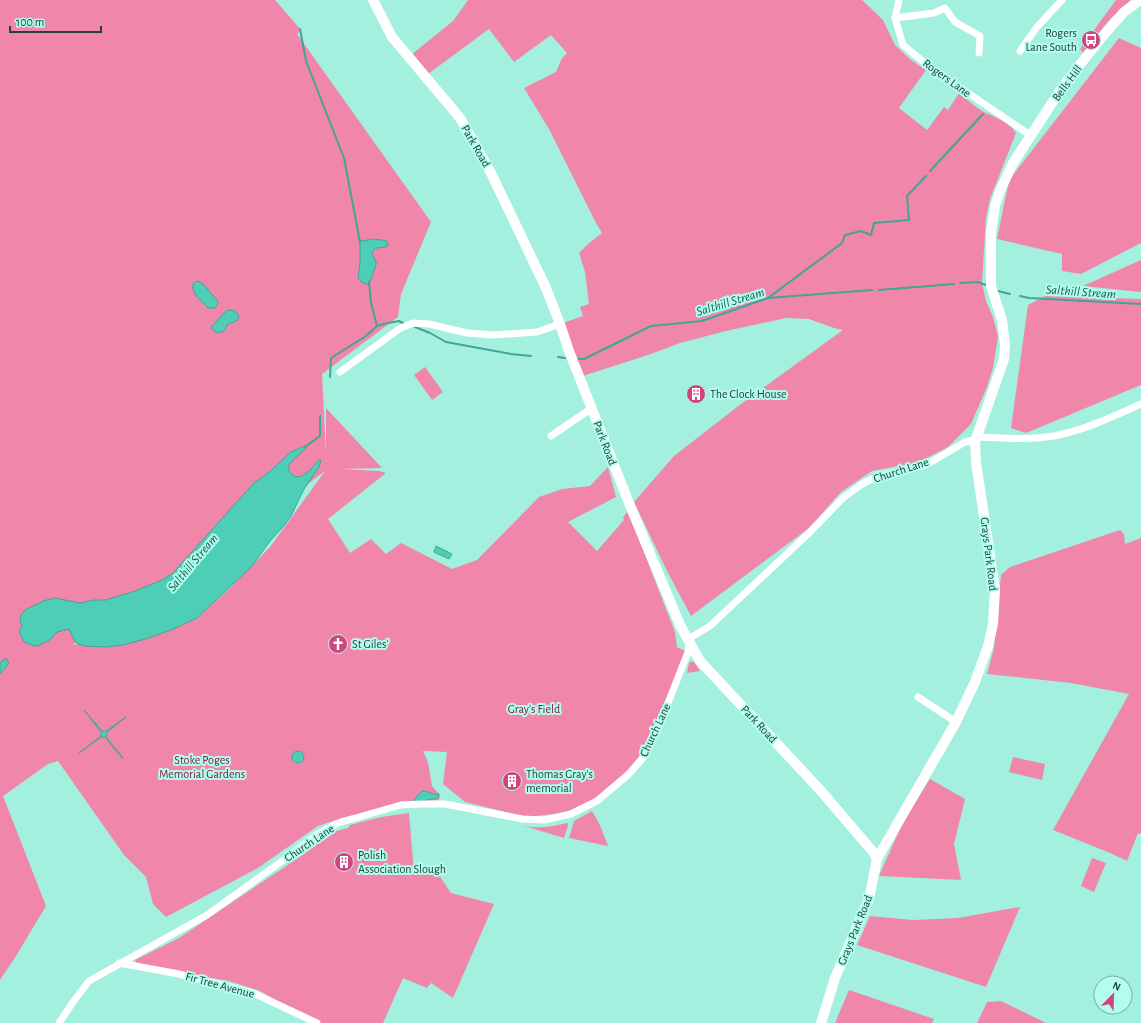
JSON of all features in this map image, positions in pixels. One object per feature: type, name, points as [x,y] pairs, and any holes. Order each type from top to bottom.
[{"type":"main road","name":"Park Road","points":[[373,0],[392,37],[460,118],[491,173],[542,281],[634,515],[680,625],[700,661],[821,791],[874,853],[877,859]]},
{"type":"main road","name":"Bells Hill","points":[[1030,135],[1063,86],[1102,37],[1124,12],[1140,0]]},
{"type":"main road","name":"Grays Park Road","points":[[821,1023],[836,978],[869,899],[877,859],[956,722],[975,682],[988,646],[993,624],[995,590],[976,462],[976,439],[1004,359],[1005,344],[1002,320],[991,286],[991,233],[995,206],[1007,174],[1030,135]]},
{"type":"street","name":"Rogers Lane","points":[[899,0],[895,18],[903,45],[956,86],[1030,135]]},
{"type":"street","points":[[1020,51],[1037,27],[1062,0]]},
{"type":"street","points":[[895,18],[934,13],[945,8],[955,22],[980,36],[979,53]]},
{"type":"street","points":[[340,372],[399,329],[413,323],[429,324],[467,333],[493,335],[537,332],[560,324]]},
{"type":"street","name":"Church Lane","points":[[59,1023],[72,1002],[89,981],[207,915],[316,835],[338,823],[401,805],[422,804],[445,804],[522,818],[544,820],[571,814],[597,801],[629,774],[644,758],[686,660],[690,638],[710,626],[809,533],[843,498],[862,484],[876,477],[926,465],[965,442],[976,439],[1010,439],[1055,436],[1087,426],[1141,404]]},
{"type":"street","points":[[551,436],[592,408]]},
{"type":"street","points":[[918,697],[956,722]]},
{"type":"street","name":"Fir Tree Avenue","points":[[119,963],[179,974],[253,993],[317,1023]]},
{"type":"green space","points":[[0,0],[275,0],[301,30],[297,34],[431,222],[401,294],[398,317],[322,374],[326,454],[326,408],[382,468],[340,469],[379,471],[386,473],[328,519],[350,553],[371,539],[386,554],[401,543],[452,569],[477,560],[539,497],[562,489],[590,486],[608,467],[616,497],[568,522],[597,551],[624,520],[623,517],[628,511],[675,632],[677,647],[687,652],[641,754],[624,774],[596,798],[565,813],[526,817],[465,802],[443,784],[447,752],[423,751],[428,762],[432,786],[440,795],[439,800],[410,803],[345,817],[318,826],[258,868],[166,917],[153,904],[146,877],[124,855],[58,761],[48,764],[3,796],[46,906],[0,980]],"holes":[[[325,471],[270,547],[228,590],[197,618],[171,630],[123,645],[106,647],[85,646],[78,644],[72,645],[176,584]]]},
{"type":"green space","points":[[468,0],[862,0],[883,20],[895,45],[911,60],[926,70],[899,108],[927,130],[944,107],[948,110],[959,93],[982,111],[1005,122],[1016,133],[990,199],[986,218],[982,283],[986,301],[993,317],[998,336],[993,368],[987,387],[971,424],[948,447],[919,462],[872,471],[841,492],[809,528],[691,616],[667,571],[634,502],[674,456],[737,407],[843,330],[809,319],[786,318],[680,343],[583,376],[563,323],[583,316],[580,307],[589,304],[585,272],[579,253],[602,233],[549,129],[524,88],[556,72],[562,58],[567,53],[551,35],[514,62],[489,29],[428,74],[411,55],[453,21]]},
{"type":"green space","points":[[1116,0],[1131,0],[1110,19],[1083,53],[1080,49]]},
{"type":"green space","points":[[1119,38],[1141,48],[1141,243],[1081,274],[1062,271],[1062,254],[997,239],[1009,180]]},
{"type":"green space","points":[[1141,260],[1141,292],[1083,286]]},
{"type":"green space","points":[[1045,296],[1141,299],[1141,385],[1026,433],[1011,428],[1028,305]]},
{"type":"green space","points":[[425,367],[443,392],[432,400],[414,375]]},
{"type":"green space","points":[[1120,530],[1124,534],[1125,544],[1141,538],[1141,834],[1138,833],[1127,861],[1053,830],[1129,694],[1071,683],[987,674],[994,648],[1001,575],[1010,567]]},
{"type":"green space","points":[[692,661],[700,671],[687,673],[689,663]]},
{"type":"green space","points":[[1013,757],[1045,764],[1042,780],[1009,772]]},
{"type":"green space","points":[[930,779],[965,799],[954,844],[961,880],[879,876],[903,822]]},
{"type":"green space","points":[[592,811],[600,825],[608,846],[569,838],[574,821]]},
{"type":"green space","points":[[409,813],[414,872],[435,869],[451,893],[494,904],[453,998],[431,983],[427,988],[403,978],[383,1023],[315,1023],[260,991],[229,981],[137,965],[135,960],[179,938],[304,854],[332,832],[348,828],[350,825],[381,817]]},
{"type":"green space","points":[[568,823],[564,838],[524,826],[540,827]]},
{"type":"green space","points":[[1092,858],[1106,863],[1094,892],[1081,886]]},
{"type":"green space","points":[[1020,907],[986,987],[857,945],[870,916],[913,920],[958,918]]},
{"type":"green space","points":[[849,990],[934,1019],[932,1023],[835,1023]]},
{"type":"green space","points":[[1001,1001],[1046,1023],[977,1023],[987,1002]]},
{"type":"water","points":[[375,239],[387,241],[388,246],[374,249],[372,254],[376,265],[369,284],[366,284],[358,277],[360,263],[360,241]]},
{"type":"water","points":[[197,281],[205,286],[217,300],[218,303],[215,308],[208,308],[195,294],[193,284]]},
{"type":"water","points":[[226,311],[235,311],[239,316],[237,320],[227,325],[224,331],[218,332],[213,330],[212,326]]},
{"type":"water","points":[[307,445],[306,448],[289,465],[288,469],[292,474],[296,476],[304,475],[319,460],[321,460],[319,467],[304,489],[291,516],[252,566],[197,618],[171,630],[123,645],[106,647],[85,646],[78,644],[74,640],[69,629],[57,632],[51,639],[40,645],[34,646],[24,642],[19,632],[22,626],[20,621],[21,615],[25,610],[43,601],[55,598],[80,603],[94,600],[106,600],[135,591],[162,580],[173,573],[254,483],[268,473],[291,452]]},
{"type":"water","points":[[436,546],[452,554],[449,559],[434,552]]},
{"type":"water","points":[[6,658],[9,663],[0,674],[0,663]]},
{"type":"water","points":[[84,710],[102,731],[106,731],[126,717],[107,732],[106,737],[123,758],[105,737],[101,737],[79,753],[101,736],[101,732]]},
{"type":"water","points":[[298,751],[302,753],[304,757],[302,761],[298,763],[294,761],[292,757],[294,753]]},
{"type":"water","points":[[422,791],[439,794],[438,798],[411,803]]},
{"type":"waterway","points":[[300,29],[306,61],[344,158],[360,242]]},
{"type":"waterway","points":[[930,171],[983,114]]},
{"type":"waterway","points":[[768,298],[842,243],[845,235],[861,231],[871,235],[874,223],[909,220],[907,196],[926,176]]},
{"type":"waterway","points":[[369,282],[371,303],[377,326]]},
{"type":"waterway","name":"Salthill Stream","points":[[960,283],[978,282],[986,285]]},
{"type":"waterway","name":"Salthill Stream","points":[[879,290],[954,284]]},
{"type":"waterway","name":"Salthill Stream","points":[[577,359],[584,359],[651,326],[702,321],[768,298],[872,290]]},
{"type":"waterway","name":"Salthill Stream","points":[[998,291],[1010,294]]},
{"type":"waterway","name":"Salthill Stream","points":[[1020,296],[1029,298],[1141,304]]},
{"type":"waterway","name":"Salthill Stream","points":[[330,377],[331,358],[366,336],[377,326],[399,321],[403,323]]},
{"type":"waterway","name":"Salthill Stream","points":[[415,327],[446,342],[511,354],[531,356]]},
{"type":"waterway","name":"Salthill Stream","points":[[558,357],[565,358]]},
{"type":"waterway","name":"Salthill Stream","points":[[305,447],[320,436],[320,416]]},
{"type":"place","name":"Rogers Lane South","points":[[1091,40]]},
{"type":"place","name":"The Clock House","points":[[696,394]]},
{"type":"place","name":"St Giles'","points":[[338,644]]},
{"type":"place","name":"Thomas Gray's memorial","points":[[512,781]]},
{"type":"place","name":"Polish Association Slough","points":[[344,862]]},
{"type":"park label","name":"Gray's Field","points":[[534,709]]},
{"type":"park label","name":"Stoke Poges Memorial Gardens","points":[[202,767]]}]
